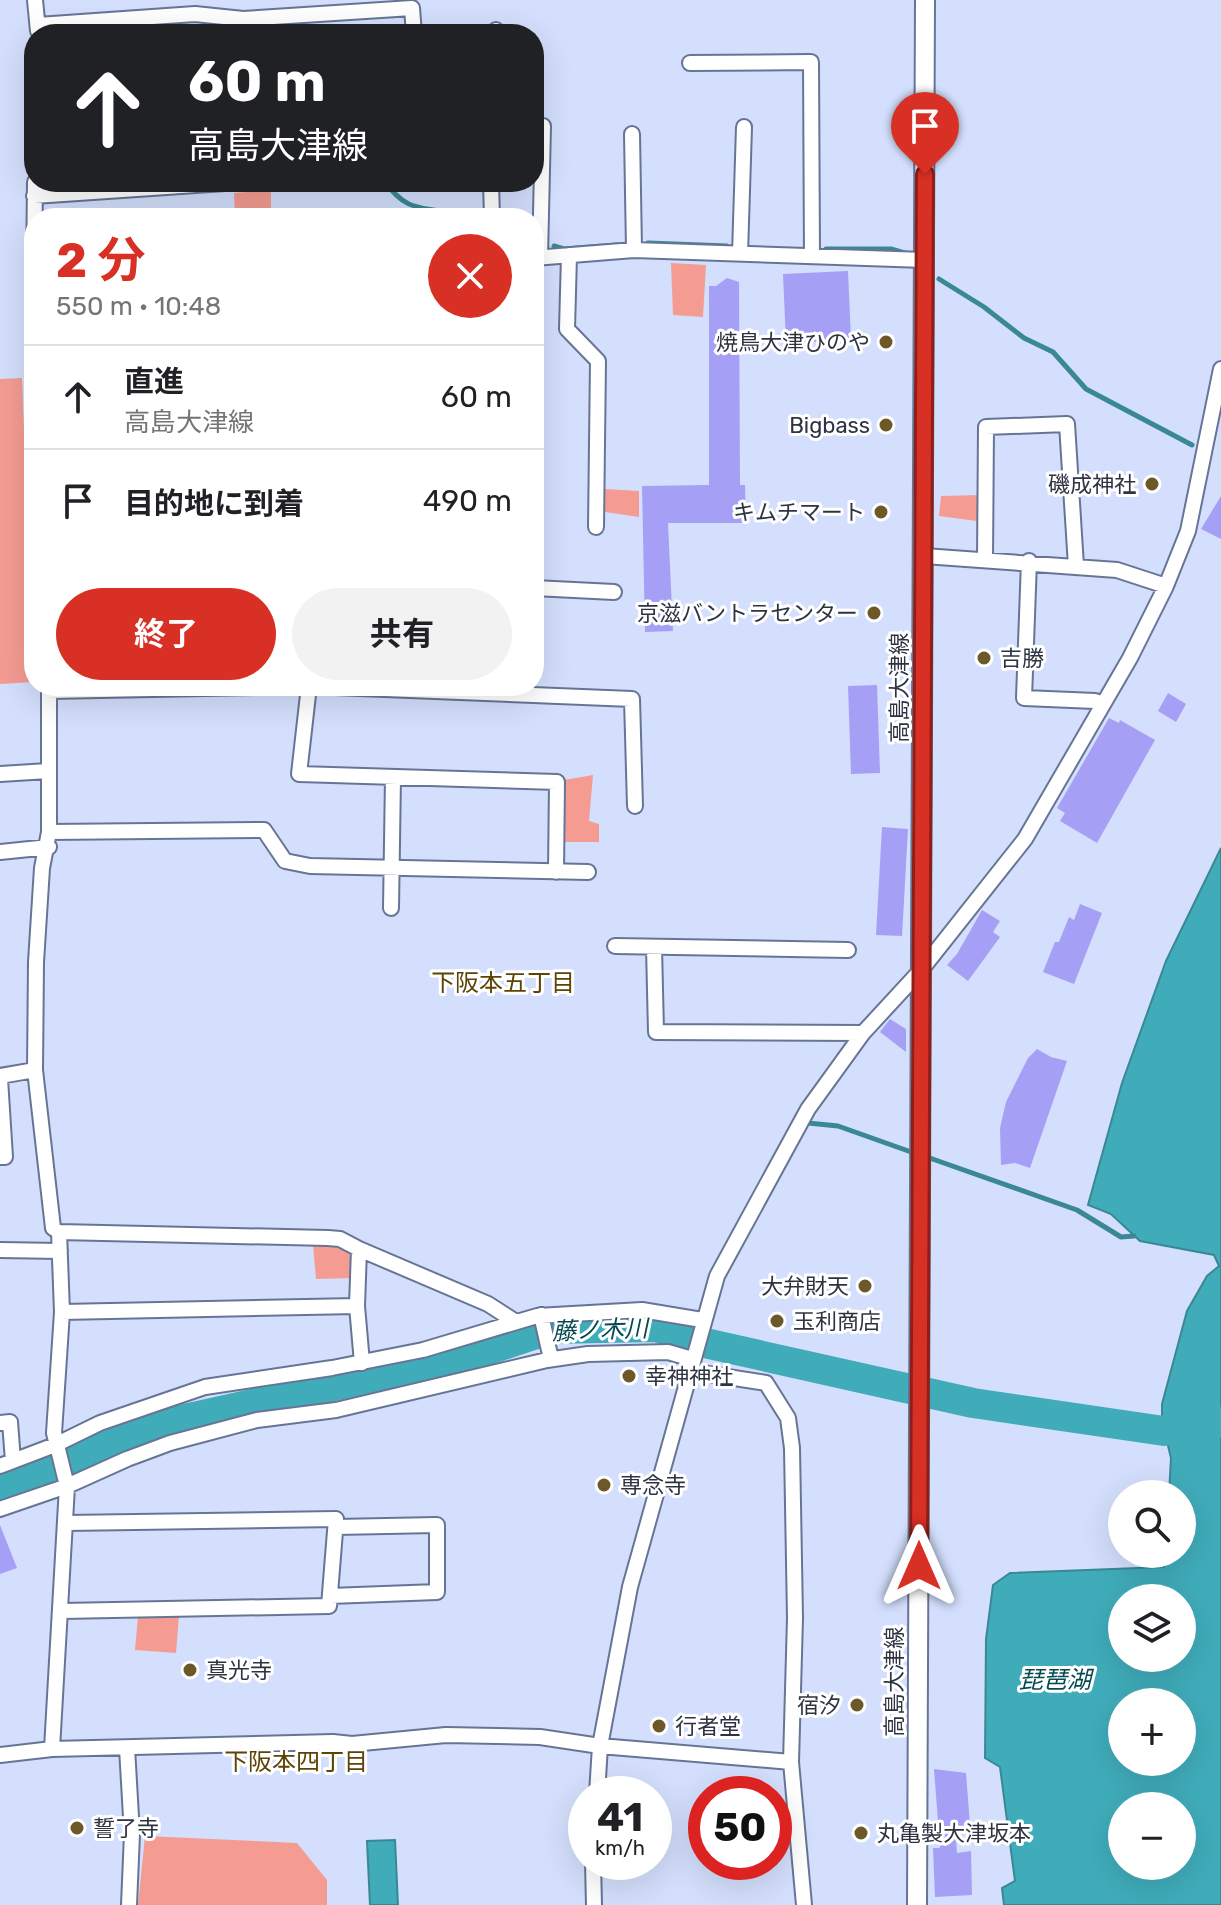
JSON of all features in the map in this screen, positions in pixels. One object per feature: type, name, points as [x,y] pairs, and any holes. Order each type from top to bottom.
[{"type":"main road","name":"高島大津線","points":[[917,1905],[925,0]]},
{"type":"street","points":[[35,0],[37,24]]},
{"type":"street","points":[[281,0],[281,16]]},
{"type":"street","points":[[90,24],[195,14],[243,19],[412,8],[413,24]]},
{"type":"street","points":[[690,63],[811,62],[812,256]]},
{"type":"street","points":[[740,254],[744,127]]},
{"type":"street","points":[[632,134],[634,250]]},
{"type":"street","points":[[544,257],[634,250],[925,260]]},
{"type":"street","points":[[569,255],[567,329],[598,361],[596,527]]},
{"type":"street","points":[[598,1776],[600,1746],[630,1587],[701,1323],[717,1276],[808,1109],[863,1033],[922,969],[1025,839],[1103,704],[1166,586],[1188,531],[1221,369]]},
{"type":"street","points":[[985,560],[986,427],[1067,424],[1076,566]]},
{"type":"street","points":[[924,556],[1029,561],[1117,570],[1166,586]]},
{"type":"street","points":[[1029,561],[1024,698],[1103,704]]},
{"type":"street","points":[[544,588],[614,592]]},
{"type":"street","points":[[544,695],[632,699],[635,806]]},
{"type":"street","points":[[49,696],[49,840],[42,868],[36,962],[35,1070],[44,1173],[53,1228],[59,1232],[340,1239],[488,1304],[516,1322]]},
{"type":"street","points":[[308,696],[299,774],[557,782],[556,872]]},
{"type":"street","points":[[0,774],[48,771]]},
{"type":"street","points":[[391,908],[393,777]]},
{"type":"street","points":[[0,852],[49,840],[264,830],[285,861],[310,866],[588,872]]},
{"type":"street","points":[[615,946],[841,950],[834,934]]},
{"type":"street","points":[[654,947],[656,1032],[863,1033]]},
{"type":"street","points":[[0,1157],[5,1157],[0,1078],[35,1070]]},
{"type":"street","points":[[52,1749],[67,1481],[56,1448],[62,1312],[59,1232]]},
{"type":"street","points":[[359,1249],[357,1306],[362,1363]]},
{"type":"street","points":[[0,1250],[60,1251]]},
{"type":"street","points":[[62,1312],[357,1306]]},
{"type":"street","points":[[0,1423],[10,1422],[7,1463],[56,1448],[100,1423],[205,1387],[362,1363],[423,1350],[541,1315],[642,1310],[701,1323]]},
{"type":"street","points":[[541,1315],[551,1359]]},
{"type":"street","points":[[0,1509],[170,1443],[257,1420],[336,1410],[398,1397],[551,1359],[634,1351],[668,1352],[766,1383],[788,1418],[795,1519],[792,1555],[795,1618],[791,1762],[804,1905]]},
{"type":"street","points":[[62,1611],[329,1606],[336,1519],[66,1523]]},
{"type":"street","points":[[330,1596],[437,1592],[437,1525],[336,1527]]},
{"type":"street","points":[[0,1755],[52,1749],[352,1744],[446,1735],[540,1737],[600,1746],[791,1762]]},
{"type":"street","points":[[127,1748],[132,1834],[129,1905]]},
{"type":"street","points":[[593,1880],[594,1905]]},
{"type":"shaded area","points":[[271,192],[271,208],[235,208],[234,193]]},
{"type":"shaded area","points":[[671,263],[706,265],[703,317],[673,315]]},
{"type":"shaded area","points":[[22,378],[24,683],[0,684],[0,379]]},
{"type":"shaded area","points":[[605,489],[639,491],[639,517],[605,512]]},
{"type":"shaded area","points":[[981,495],[977,521],[939,516],[941,496]]},
{"type":"shaded area","points":[[593,775],[589,821],[599,824],[599,842],[563,842],[564,780]]},
{"type":"shaded area","points":[[313,1245],[338,1245],[355,1252],[354,1278],[316,1279]]},
{"type":"shaded area","points":[[179,1615],[176,1653],[135,1650],[138,1617]]},
{"type":"shaded area","points":[[145,1836],[297,1843],[327,1880],[327,1905],[138,1905]]},
{"type":"water","name":"琵琶湖","points":[[1221,848],[1221,1905],[1004,1905],[1002,1888],[1015,1881],[1000,1767],[985,1758],[986,1639],[993,1585],[1010,1573],[1196,1568],[1196,1480],[1170,1480],[1171,1458],[1162,1421],[1162,1404],[1187,1311],[1207,1276],[1219,1266],[1214,1255],[1140,1241],[1111,1214],[1088,1205],[1122,1083],[1166,961]]},
{"type":"water","points":[[395,1840],[398,1905],[370,1905],[367,1841]]},
{"type":"building","points":[[848,271],[851,340],[786,343],[783,274]]},
{"type":"building","points":[[727,278],[739,282],[740,485],[745,485],[746,523],[668,523],[673,631],[645,632],[642,486],[709,485],[709,286],[716,286]]},
{"type":"building","points":[[1221,496],[1221,539],[1201,529]]},
{"type":"building","points":[[877,685],[880,773],[851,774],[848,686]]},
{"type":"building","points":[[1168,693],[1186,704],[1176,722],[1158,711]]},
{"type":"building","points":[[1109,718],[1119,723],[1120,720],[1155,740],[1097,843],[1060,821],[1065,813],[1057,808]]},
{"type":"building","points":[[882,827],[908,829],[902,936],[876,935]]},
{"type":"building","points":[[1080,904],[1102,913],[1074,984],[1043,972],[1055,942],[1059,942],[1069,917],[1074,920]]},
{"type":"building","points":[[982,910],[1000,921],[993,932],[1000,937],[968,981],[947,965],[957,954]]},
{"type":"building","points":[[890,1019],[906,1029],[906,1052],[880,1032]]},
{"type":"building","points":[[1037,1049],[1067,1061],[1030,1168],[1015,1163],[1001,1165],[1000,1128],[1006,1102],[1028,1058]]},
{"type":"building","points":[[0,1525],[17,1568],[0,1574]]},
{"type":"building","points":[[934,1769],[966,1773],[970,1825],[955,1826],[957,1853],[971,1851],[972,1895],[935,1897],[933,1848],[940,1848]]},
{"type":"waterway","points":[[393,192],[404,201],[421,208]]},
{"type":"waterway","points":[[648,243],[727,246]]},
{"type":"waterway","points":[[554,246],[564,249],[617,245]]},
{"type":"waterway","points":[[826,249],[891,249],[908,254]]},
{"type":"waterway","points":[[939,279],[984,307],[1024,338],[1053,352],[1086,389],[1192,445]]},
{"type":"waterway","points":[[808,1123],[838,1126],[914,1153]]},
{"type":"waterway","points":[[924,1156],[1077,1210],[1121,1237],[1134,1236]]},
{"type":"waterway","name":"藤ノ木川","points":[[0,1489],[158,1425],[473,1355],[551,1329],[656,1327],[705,1343],[973,1403],[1164,1431],[1221,1422]]},
{"type":"place","name":"焼鳥大津ひのや","points":[[886,342]]},
{"type":"place","name":"Bigbass","points":[[886,425]]},
{"type":"place","name":"磯成神社","points":[[1152,484]]},
{"type":"place","name":"キムチマート","points":[[881,512]]},
{"type":"place","name":"京滋バントラセンター","points":[[874,613]]},
{"type":"place","name":"吉勝","points":[[984,658]]},
{"type":"place","name":"大弁財天","points":[[865,1286]]},
{"type":"place","name":"玉利商店","points":[[777,1321]]},
{"type":"place","name":"幸神神社","points":[[629,1376]]},
{"type":"place","name":"専念寺","points":[[604,1485]]},
{"type":"place","name":"真光寺","points":[[190,1670]]},
{"type":"place","name":"宿汐","points":[[857,1705]]},
{"type":"place","name":"行者堂","points":[[659,1726]]},
{"type":"place","name":"誓了寺","points":[[77,1828]]},
{"type":"place","name":"丸亀製大津坂本","points":[[861,1833]]},
{"type":"district","name":"下阪本五丁目","points":[[503,983]]},
{"type":"district","name":"下阪本四丁目","points":[[296,1762]]},
{"type":"route","points":[[919,1566],[925,174]]}]
